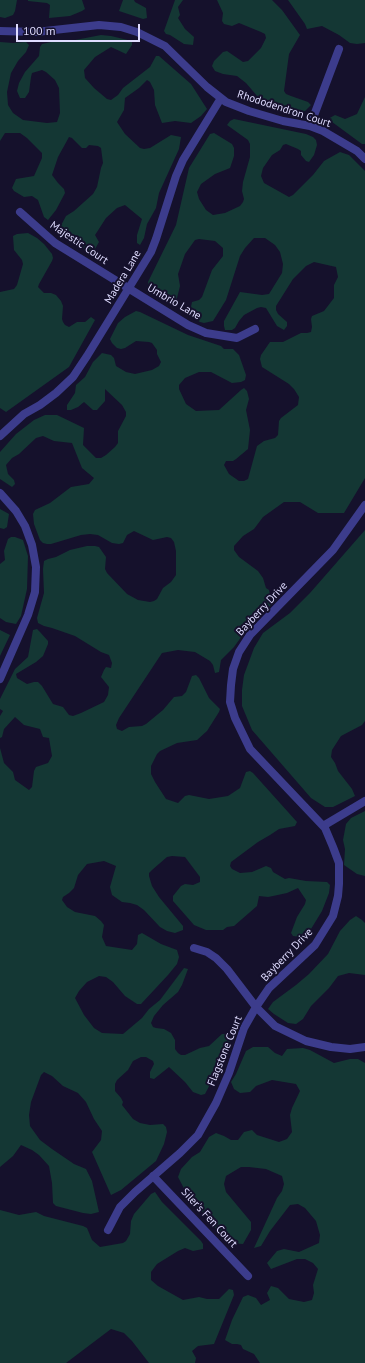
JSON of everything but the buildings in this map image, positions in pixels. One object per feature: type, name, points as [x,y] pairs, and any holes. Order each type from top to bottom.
[{"type":"street","name":"Rhododendron Court","points":[[0,30],[36,32],[99,25],[112,26],[137,32],[165,46],[226,102],[249,111],[283,121],[310,126],[324,131],[357,151],[365,159]]},
{"type":"street","points":[[310,126],[339,49]]},
{"type":"street","name":"Madera Lane","points":[[0,436],[24,414],[40,405],[56,393],[73,377],[88,356],[145,264],[156,240],[176,176],[183,160],[221,98]]},
{"type":"street","name":"Majestic Court","points":[[20,212],[55,243],[129,288]]},
{"type":"street","name":"Umbrio Lane","points":[[129,288],[188,325],[206,333],[237,338],[255,329]]},
{"type":"street","points":[[0,493],[16,511],[25,526],[32,545],[36,567],[35,592],[28,615],[0,679]]},
{"type":"street","name":"Bayberry Drive","points":[[256,1007],[270,988],[315,945],[333,916],[338,896],[339,863],[323,826],[250,749],[235,718],[230,702],[234,669],[239,652],[250,635],[334,550],[365,505]]},
{"type":"street","points":[[323,826],[365,801]]},
{"type":"street","points":[[194,948],[206,952],[216,958],[227,969],[256,1007]]},
{"type":"street","name":"Flagstone Court","points":[[154,1176],[198,1135],[206,1122],[229,1073],[244,1028],[256,1007],[275,1026],[306,1041],[331,1047],[365,1047]]},
{"type":"street","points":[[108,1230],[120,1208],[135,1192],[154,1176]]},
{"type":"street","name":"Siler's Fen Court","points":[[154,1176],[248,1276]]},
{"type":"green space","points":[[0,0],[17,0],[13,15],[5,18],[0,17]]},
{"type":"green space","points":[[28,0],[82,0],[85,9],[70,16],[49,18],[50,5],[47,3]]},
{"type":"green space","points":[[123,0],[134,0],[146,8],[147,18],[143,19],[119,11]]},
{"type":"green space","points":[[175,0],[183,0],[178,7],[180,15],[178,18],[185,29],[194,37],[193,45],[184,44],[166,34],[164,31]]},
{"type":"green space","points":[[217,0],[272,0],[282,10],[300,35],[289,54],[284,91],[286,94],[308,102],[311,105],[305,111],[301,112],[286,110],[265,102],[237,76],[215,71],[212,66],[214,61],[223,52],[227,51],[243,62],[248,61],[261,48],[266,38],[265,34],[239,23],[232,26],[224,24],[222,21],[223,13]]},
{"type":"green space","points":[[288,0],[365,0],[365,43],[350,43],[322,26],[307,29]]},
{"type":"green space","points":[[101,35],[132,41],[132,45],[126,54],[111,47],[95,57],[84,70],[85,78],[107,99],[111,100],[118,95],[123,88],[150,67],[156,56],[159,56],[191,84],[207,109],[201,116],[191,123],[175,121],[162,123],[155,105],[154,90],[150,82],[147,80],[125,98],[124,110],[117,122],[125,134],[140,148],[144,149],[150,148],[171,135],[181,137],[179,149],[159,193],[156,208],[147,224],[144,238],[140,245],[137,243],[137,235],[142,219],[125,205],[117,208],[106,218],[95,235],[99,242],[91,256],[78,243],[57,233],[66,216],[93,194],[97,187],[103,163],[101,148],[98,146],[89,145],[86,148],[82,148],[69,137],[58,157],[52,175],[64,189],[65,193],[56,210],[48,220],[44,217],[38,200],[32,196],[24,197],[14,191],[12,188],[16,179],[34,176],[42,158],[42,153],[20,133],[5,133],[0,141],[0,42],[26,42],[29,45],[26,52],[18,61],[11,73],[7,92],[8,105],[13,113],[23,120],[47,123],[57,122],[60,113],[59,88],[55,80],[42,70],[32,73],[29,92],[25,98],[20,98],[17,91],[19,83],[25,72],[39,56],[40,47],[42,44],[51,42],[65,42]]},
{"type":"green space","points":[[365,97],[365,144],[362,144],[328,119],[335,115],[345,119],[357,114]]},
{"type":"green space","points":[[234,119],[306,134],[316,140],[317,145],[314,155],[309,162],[306,161],[301,155],[301,151],[286,144],[272,155],[263,168],[261,176],[264,183],[289,197],[293,195],[313,175],[324,161],[340,152],[349,155],[365,171],[365,478],[344,513],[318,513],[300,502],[284,502],[263,517],[254,529],[243,536],[234,546],[234,550],[239,557],[258,571],[263,578],[266,588],[269,590],[272,604],[249,626],[234,647],[221,660],[219,672],[215,673],[213,665],[210,661],[195,652],[178,650],[162,653],[119,718],[116,725],[117,729],[122,731],[129,727],[142,726],[146,724],[163,710],[174,697],[182,696],[186,692],[192,676],[196,675],[209,698],[220,709],[219,712],[207,731],[197,740],[177,743],[157,754],[151,766],[151,774],[155,782],[166,799],[178,803],[185,796],[189,795],[209,799],[228,796],[240,788],[246,772],[250,771],[297,822],[295,826],[279,829],[258,842],[231,862],[230,866],[232,869],[240,873],[252,872],[266,866],[285,879],[289,878],[306,881],[327,882],[330,885],[329,893],[322,911],[311,929],[301,937],[293,936],[291,933],[306,900],[298,888],[287,893],[273,896],[259,896],[257,906],[234,926],[227,927],[223,930],[206,930],[194,925],[173,901],[173,896],[181,886],[185,884],[193,885],[200,882],[200,877],[185,857],[167,857],[149,873],[149,876],[152,886],[159,897],[183,926],[183,930],[175,933],[160,927],[144,910],[137,905],[122,902],[112,895],[110,887],[116,866],[104,861],[87,864],[78,875],[74,888],[63,897],[62,900],[67,907],[75,912],[95,916],[101,921],[104,925],[102,937],[106,946],[132,950],[137,944],[138,935],[142,933],[161,944],[177,950],[179,957],[177,964],[141,1004],[137,1004],[125,996],[113,982],[106,977],[99,976],[87,982],[75,998],[84,1015],[94,1028],[102,1033],[123,1034],[160,1000],[184,968],[188,969],[182,985],[178,992],[163,1005],[154,1016],[151,1023],[153,1027],[164,1029],[171,1033],[175,1040],[175,1049],[181,1055],[185,1055],[200,1048],[209,1046],[222,1034],[229,1036],[231,1040],[220,1058],[217,1071],[205,1094],[201,1095],[193,1092],[169,1067],[154,1079],[150,1078],[150,1072],[154,1064],[153,1061],[146,1057],[141,1057],[133,1061],[128,1070],[117,1080],[115,1084],[115,1091],[123,1102],[122,1105],[133,1119],[140,1123],[150,1125],[163,1124],[166,1127],[167,1132],[164,1144],[156,1161],[121,1190],[111,1195],[92,1152],[101,1140],[102,1131],[94,1119],[86,1102],[78,1093],[63,1086],[52,1076],[44,1072],[41,1075],[31,1102],[29,1115],[30,1126],[40,1140],[74,1164],[86,1169],[92,1181],[99,1212],[91,1214],[83,1213],[56,1206],[53,1203],[49,1166],[32,1150],[21,1145],[13,1156],[0,1167],[0,748],[4,763],[13,772],[15,780],[29,790],[32,787],[36,767],[48,763],[52,756],[49,738],[43,737],[40,729],[24,725],[15,717],[4,729],[2,737],[0,738],[0,716],[3,711],[0,709],[0,699],[15,669],[28,657],[33,630],[37,629],[48,641],[48,644],[43,656],[16,674],[17,678],[27,684],[38,682],[53,704],[63,707],[69,715],[73,716],[104,702],[108,695],[109,687],[101,677],[106,667],[111,668],[112,663],[109,655],[101,652],[75,636],[38,623],[37,618],[44,593],[44,561],[70,550],[87,546],[99,547],[106,557],[105,569],[107,573],[127,594],[138,600],[150,602],[157,599],[163,588],[171,582],[176,575],[176,551],[174,542],[171,538],[167,537],[153,540],[134,531],[127,535],[123,543],[119,544],[112,543],[98,535],[90,534],[81,535],[51,544],[43,543],[40,540],[34,524],[33,514],[35,510],[50,503],[71,487],[89,484],[94,478],[82,468],[72,443],[54,441],[43,436],[36,438],[6,465],[8,474],[14,480],[15,484],[12,487],[0,479],[0,452],[16,434],[34,420],[45,415],[57,415],[84,428],[83,445],[96,458],[101,458],[115,447],[118,443],[118,431],[126,416],[126,412],[122,405],[105,389],[105,401],[97,410],[93,410],[84,402],[71,410],[67,410],[67,405],[75,393],[76,385],[85,377],[93,362],[102,353],[111,355],[114,358],[116,366],[126,372],[135,374],[152,370],[159,366],[161,362],[157,354],[157,350],[152,343],[136,341],[121,349],[117,348],[110,339],[118,323],[136,311],[188,335],[221,346],[224,349],[233,349],[239,355],[246,375],[245,380],[232,383],[211,372],[199,372],[185,378],[179,385],[179,389],[186,404],[196,411],[219,410],[241,390],[244,388],[247,391],[249,399],[246,410],[250,430],[248,449],[233,461],[226,461],[224,465],[229,474],[239,481],[248,479],[257,446],[264,441],[275,438],[278,435],[279,421],[298,405],[299,397],[289,384],[262,367],[260,359],[261,355],[270,342],[283,342],[301,333],[311,332],[312,316],[324,311],[334,298],[334,285],[338,277],[336,267],[314,262],[306,266],[293,279],[276,306],[278,314],[287,322],[287,326],[284,330],[277,326],[266,308],[261,307],[244,315],[232,330],[225,330],[224,326],[224,321],[240,292],[262,295],[269,294],[282,273],[283,264],[280,252],[275,245],[265,238],[254,238],[245,248],[240,256],[226,300],[213,321],[204,323],[200,322],[191,316],[190,312],[192,302],[199,300],[202,297],[212,270],[223,256],[223,248],[215,241],[195,240],[185,254],[178,274],[180,286],[176,302],[167,300],[149,286],[148,282],[176,225],[189,168],[210,134],[214,133],[232,144],[234,148],[234,156],[230,168],[215,174],[201,184],[197,192],[199,199],[206,210],[213,215],[225,213],[240,206],[243,202],[243,182],[250,157],[250,144],[248,140],[227,125]]},
{"type":"green space","points":[[28,233],[44,244],[52,254],[52,261],[38,287],[44,293],[56,295],[61,301],[63,306],[62,319],[65,325],[69,327],[77,322],[85,322],[91,317],[95,320],[69,367],[6,412],[0,408],[0,292],[14,289],[17,285],[23,264],[22,260],[14,250],[13,236]]},
{"type":"green space","points":[[0,509],[9,514],[7,527],[4,529],[0,528]]},
{"type":"green space","points":[[365,530],[365,721],[362,725],[341,736],[332,750],[331,757],[338,771],[352,789],[355,796],[333,807],[325,807],[311,798],[252,730],[242,706],[244,675],[254,648],[263,633],[290,613],[310,593]]},
{"type":"green space","points":[[11,537],[23,540],[28,556],[27,589],[21,616],[16,624],[6,622],[0,618],[0,564],[5,560],[4,551],[8,539]]},
{"type":"green space","points":[[0,630],[10,635],[0,656]]},
{"type":"green space","points":[[365,811],[365,876],[357,874],[344,865],[345,849],[343,840],[346,824],[351,818]]},
{"type":"green space","points":[[356,916],[365,923],[365,975],[349,973],[338,976],[329,988],[311,1006],[303,1019],[296,1024],[288,1023],[268,1009],[273,1002],[309,974],[328,954],[340,931]]},
{"type":"green space","points":[[253,1047],[268,1047],[275,1053],[282,1056],[287,1049],[303,1048],[310,1050],[334,1063],[350,1059],[358,1059],[365,1063],[365,1363],[260,1363],[254,1354],[243,1349],[241,1345],[232,1344],[225,1340],[232,1320],[243,1297],[248,1295],[256,1298],[261,1305],[270,1300],[267,1293],[271,1286],[278,1288],[289,1299],[304,1302],[312,1300],[314,1293],[313,1285],[318,1269],[313,1263],[305,1259],[297,1259],[271,1269],[267,1263],[277,1251],[284,1249],[299,1252],[319,1243],[320,1235],[316,1221],[305,1208],[298,1204],[290,1205],[270,1231],[261,1246],[254,1248],[277,1198],[282,1191],[284,1184],[282,1176],[266,1169],[241,1167],[226,1176],[224,1184],[226,1192],[251,1222],[251,1230],[243,1244],[227,1243],[221,1238],[212,1223],[189,1198],[178,1177],[181,1169],[192,1157],[200,1152],[209,1137],[216,1133],[231,1140],[238,1140],[244,1132],[252,1130],[257,1135],[279,1142],[287,1139],[292,1132],[290,1115],[300,1091],[296,1084],[272,1080],[256,1086],[250,1092],[240,1093],[234,1089],[231,1082],[246,1051]]},
{"type":"green space","points":[[155,1192],[162,1202],[201,1241],[203,1244],[203,1249],[193,1251],[185,1248],[178,1251],[157,1264],[151,1272],[151,1280],[158,1286],[183,1300],[199,1297],[219,1299],[229,1289],[233,1290],[234,1295],[214,1344],[198,1346],[192,1351],[196,1358],[195,1363],[149,1363],[124,1333],[111,1329],[66,1363],[0,1363],[0,1210],[19,1215],[36,1212],[44,1216],[83,1226],[87,1228],[92,1240],[100,1247],[123,1243],[126,1241],[130,1234],[131,1221],[134,1214],[151,1194]]}]
